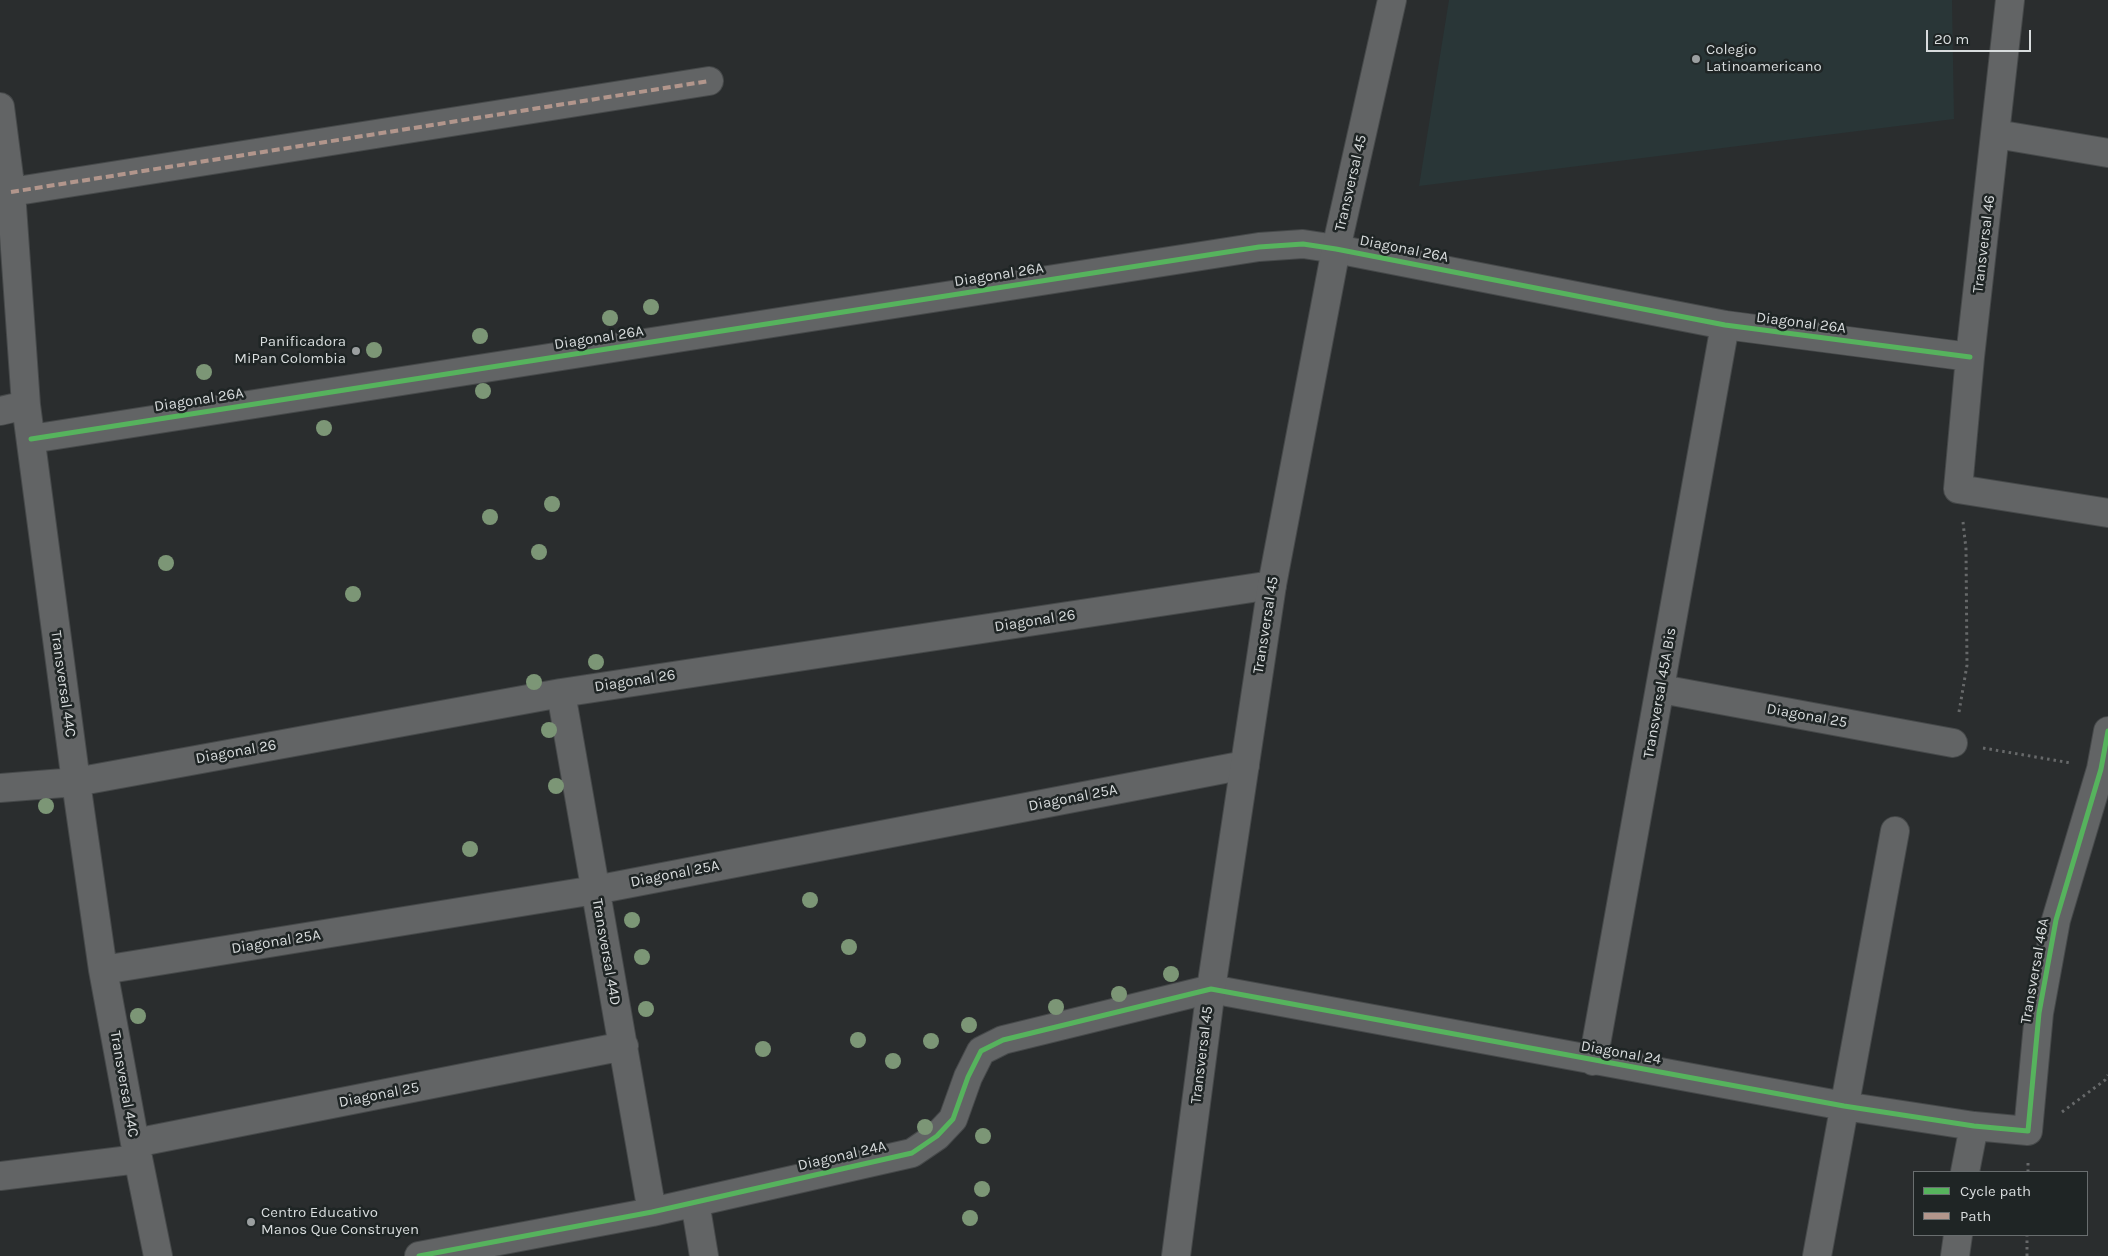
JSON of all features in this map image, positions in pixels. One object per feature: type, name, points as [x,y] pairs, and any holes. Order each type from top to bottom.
[{"type":"street","name":"Transversal 45","points":[[1176,1256],[1211,989],[1272,584],[1336,248],[1392,0]]},
{"type":"street","name":"Transversal 46","points":[[1958,489],[1970,358],[2010,0]]},
{"type":"street","points":[[11,192],[709,81]]},
{"type":"street","name":"Transversal 44C","points":[[0,107],[11,192],[26,405],[76,782],[103,970],[158,1256]]},
{"type":"street","points":[[1996,134],[2108,153]]},
{"type":"street","name":"Diagonal 26A","points":[[31,439],[1259,247],[1304,244],[1336,248],[1725,325],[1970,358]]},
{"type":"street","name":"Transversal 45A Bis","points":[[1593,1061],[1725,325]]},
{"type":"street","points":[[0,411],[26,405]]},
{"type":"street","points":[[1958,489],[2108,513]]},
{"type":"street","name":"Diagonal 26","points":[[0,788],[76,782],[561,693],[1272,584]]},
{"type":"street","name":"Diagonal 25","points":[[1661,689],[1953,743]]},
{"type":"street","name":"Transversal 44D","points":[[561,693],[652,1212]]},
{"type":"street","name":"Transversal 46A","points":[[2028,1131],[2039,1014],[2056,920],[2101,769],[2108,731]]},
{"type":"street","name":"Diagonal 25A","points":[[103,970],[595,890],[1245,766]]},
{"type":"street","points":[[1817,1256],[1895,831]]},
{"type":"street","name":"Diagonal 24","points":[[1211,989],[1844,1106],[1974,1126],[2028,1131]]},
{"type":"street","name":"Diagonal 24A","points":[[419,1256],[652,1212],[912,1153],[937,1136],[953,1119],[968,1077],[981,1051],[1003,1040],[1211,989]]},
{"type":"street","name":"Diagonal 25","points":[[0,1176],[137,1151],[624,1046]]},
{"type":"street","points":[[1965,1171],[1974,1126]]},
{"type":"street","points":[[695,1202],[704,1256]]},
{"type":"street","points":[[1955,1256],[1958,1236]]},
{"type":"path","points":[[1958,489],[1966,549],[1967,664],[1953,743],[2101,769]]},
{"type":"path","points":[[2028,1131],[2070,1107],[2105,1080],[2108,1075]]},
{"type":"path","points":[[2027,1236],[2027,1256]]},
{"type":"shaded area","name":"Colegio Latinoamericano","points":[[1449,0],[1952,0],[1954,119],[1419,186]]},
{"type":"marked path","points":[[11,192],[709,81]]},
{"type":"cycle path","points":[[31,439],[1259,247],[1303,244],[1725,325],[1970,357]]},
{"type":"cycle path","points":[[419,1256],[652,1212],[912,1153],[937,1136],[953,1119],[968,1077],[981,1051],[1003,1040],[1211,989],[1844,1106],[1974,1126],[2028,1131],[2039,1013],[2056,920],[2101,769],[2108,731]]},
{"type":"place","name":"Colegio Latinoamericano","points":[[1696,59]]},
{"type":"place","name":"Panificadora MiPan Colombia","points":[[356,351]]},
{"type":"place","name":"Centro Educativo Manos Que Construyen","points":[[251,1222]]}]
